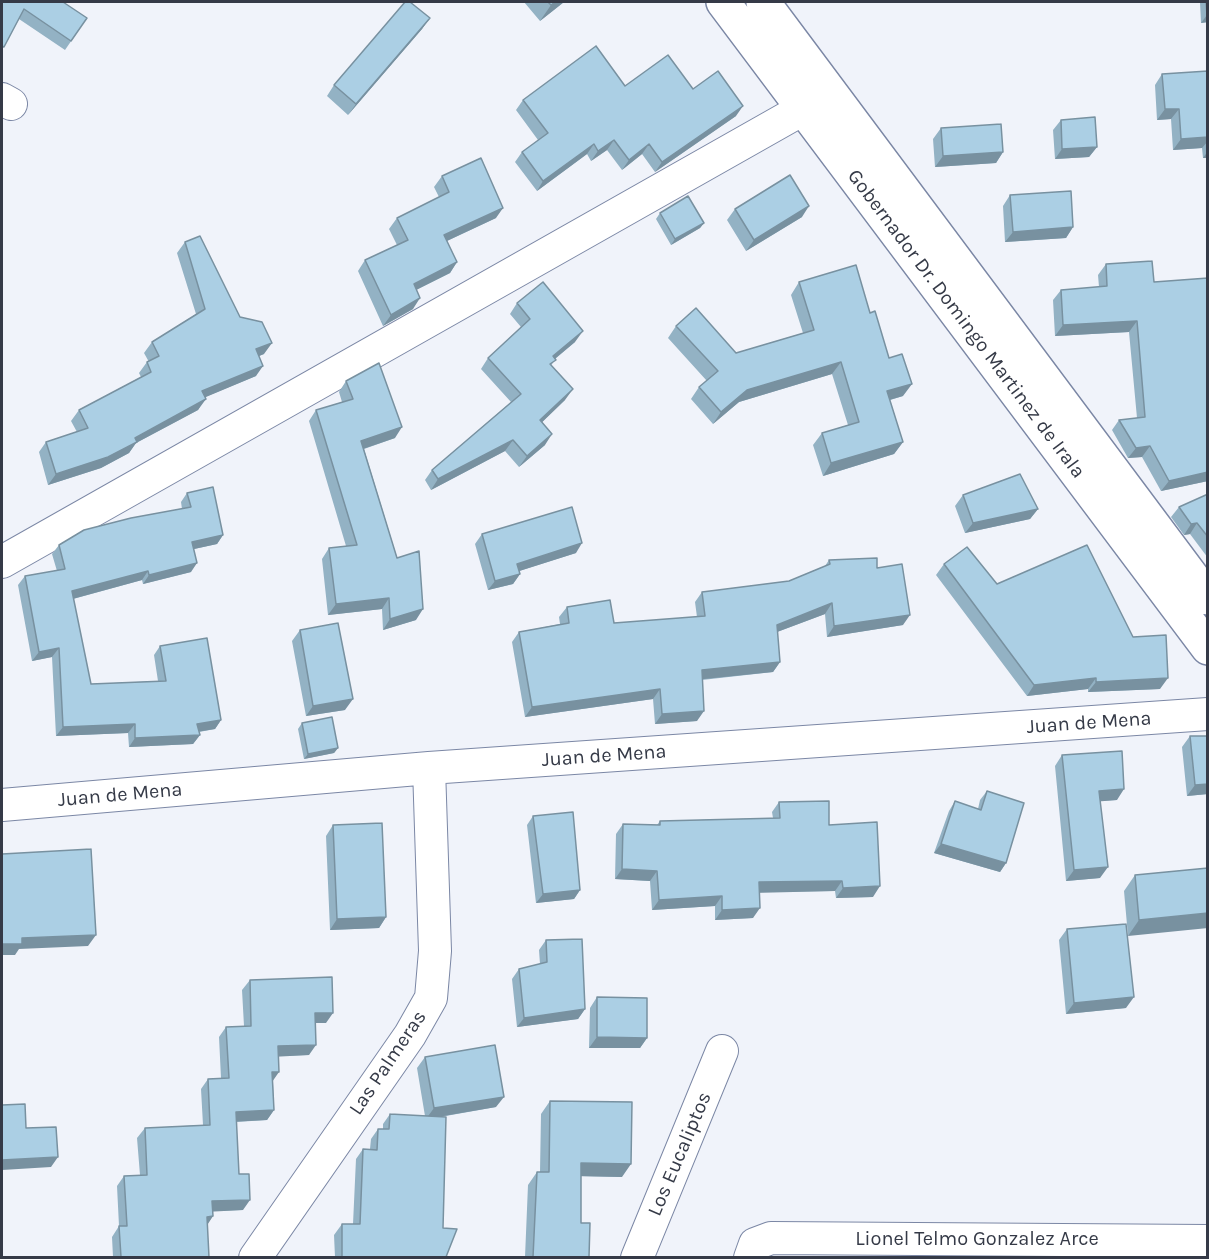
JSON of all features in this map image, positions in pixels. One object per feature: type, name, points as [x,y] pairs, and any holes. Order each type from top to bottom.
[{"type":"street","name":"Gobernador Dr. Domingo Martinez de Irala","points":[[723,2],[818,100],[1208,597]]},
{"type":"street","name":"Gobernador Dr. Domingo Martinez de Irala","points":[[763,2],[818,100],[1208,648]]},
{"type":"street","points":[[2,562],[818,100]]},
{"type":"street","name":"Juan de Mena","points":[[2,805],[429,768],[1208,714]]},
{"type":"street","name":"Las Palmeras","points":[[255,1257],[410,1035],[431,998],[435,951],[429,768]]},
{"type":"street","name":"Los Eucaliptos","points":[[637,1257],[723,1051]]},
{"type":"street","name":"Lionel Telmo Gonzalez Arce","points":[[751,1253],[760,1241],[771,1238],[1066,1248],[1208,1241]]},
{"type":"building","points":[[2,2],[63,2],[87,18],[71,41],[24,9],[4,47],[2,46]]},
{"type":"building","points":[[405,2],[410,2],[430,18],[356,104],[334,85]]},
{"type":"building","points":[[596,46],[625,86],[668,55],[693,89],[718,71],[743,106],[662,162],[649,144],[629,160],[614,140],[598,151],[594,144],[543,181],[522,152],[548,133],[523,100]]},
{"type":"building","points":[[1208,71],[1208,137],[1181,139],[1179,109],[1165,109],[1162,74]]},
{"type":"building","points":[[1095,117],[1097,147],[1062,149],[1061,120]]},
{"type":"building","points":[[1001,124],[1003,152],[943,156],[941,128]]},
{"type":"building","points":[[481,158],[503,208],[444,235],[457,262],[414,284],[420,298],[391,315],[365,260],[408,240],[397,218],[449,192],[442,176]]},
{"type":"building","points":[[790,175],[809,206],[754,240],[735,209]]},
{"type":"building","points":[[1071,191],[1073,227],[1013,232],[1010,195]]},
{"type":"building","points":[[688,196],[704,223],[675,239],[660,213]]},
{"type":"building","points":[[200,236],[240,317],[262,322],[272,343],[256,349],[263,366],[202,391],[206,399],[135,438],[137,442],[108,457],[56,474],[46,442],[88,428],[79,410],[151,372],[147,362],[159,356],[152,342],[205,309],[185,242]]},
{"type":"building","points":[[1152,261],[1154,282],[1208,278],[1208,472],[1169,481],[1150,446],[1136,448],[1119,420],[1145,417],[1137,321],[1063,325],[1061,290],[1107,286],[1106,264]]},
{"type":"building","points":[[856,265],[870,313],[875,311],[889,358],[902,354],[912,384],[887,391],[903,442],[831,463],[822,433],[859,422],[841,362],[747,390],[721,412],[699,387],[718,371],[676,326],[696,308],[736,353],[814,330],[799,282]]},
{"type":"building","points":[[543,282],[583,331],[553,356],[556,360],[550,364],[573,389],[540,420],[552,434],[527,456],[513,440],[438,479],[432,470],[521,394],[488,358],[530,319],[517,303]]},
{"type":"building","points":[[379,363],[402,427],[361,441],[397,558],[419,551],[423,609],[390,619],[389,598],[336,604],[329,548],[357,545],[316,410],[353,399],[346,381]]},
{"type":"building","points":[[1020,474],[1038,509],[973,523],[963,495]]},
{"type":"building","points":[[213,487],[223,535],[192,542],[197,563],[149,575],[148,571],[72,591],[91,684],[166,681],[160,646],[207,638],[221,720],[197,724],[200,735],[135,738],[135,724],[63,727],[59,648],[39,652],[25,576],[65,569],[59,545],[84,530],[131,518],[191,507],[187,493]]},
{"type":"building","points":[[1208,494],[1208,537],[1197,523],[1191,524],[1179,507]]},
{"type":"building","points":[[572,507],[582,543],[517,564],[520,574],[495,581],[482,534]]},
{"type":"building","points":[[1087,545],[1133,637],[1166,635],[1168,678],[1096,682],[1096,678],[1034,685],[944,564],[967,547],[997,584]]},
{"type":"building","points":[[877,558],[877,568],[902,564],[910,615],[834,626],[832,603],[777,625],[780,662],[702,670],[704,711],[662,714],[660,689],[532,707],[519,632],[569,623],[567,607],[610,600],[614,623],[705,616],[702,592],[789,581],[830,564],[829,560]]},
{"type":"building","points":[[338,623],[353,699],[313,706],[300,630]]},
{"type":"building","points":[[332,717],[338,748],[308,754],[302,723]]},
{"type":"building","points":[[1190,736],[1208,736],[1208,784],[1195,785]]},
{"type":"building","points":[[1122,751],[1124,789],[1099,791],[1108,867],[1074,870],[1062,755]]},
{"type":"building","points":[[987,791],[1024,803],[1006,863],[941,844],[955,801],[981,810]]},
{"type":"building","points":[[829,801],[829,825],[877,822],[880,886],[843,888],[842,881],[759,882],[760,908],[722,910],[722,896],[659,900],[657,871],[622,869],[623,824],[660,825],[660,821],[780,818],[779,802]]},
{"type":"building","points":[[573,812],[580,890],[543,894],[533,816]]},
{"type":"building","points":[[382,823],[386,917],[337,919],[333,825]]},
{"type":"building","points":[[91,849],[96,935],[22,938],[22,944],[2,944],[2,854]]},
{"type":"building","points":[[1208,868],[1208,913],[1139,920],[1135,875]]},
{"type":"building","points":[[1126,924],[1134,997],[1074,1003],[1067,929]]},
{"type":"building","points":[[582,939],[585,1009],[524,1018],[519,969],[547,962],[546,940]]},
{"type":"building","points":[[332,977],[333,1013],[315,1013],[316,1045],[278,1046],[279,1072],[272,1072],[274,1110],[236,1112],[239,1174],[249,1174],[250,1200],[212,1201],[213,1216],[207,1217],[209,1257],[121,1257],[119,1226],[127,1226],[124,1176],[147,1175],[145,1128],[210,1125],[208,1079],[229,1078],[226,1027],[251,1026],[250,980]]},
{"type":"building","points":[[597,997],[647,998],[647,1038],[597,1037]]},
{"type":"building","points":[[495,1045],[504,1097],[434,1108],[425,1057]]},
{"type":"building","points":[[550,1101],[632,1102],[631,1164],[581,1163],[581,1223],[590,1223],[589,1257],[533,1257],[537,1172],[549,1172]]},
{"type":"building","points":[[25,1104],[26,1128],[56,1127],[58,1157],[2,1160],[2,1105]]},
{"type":"building","points":[[390,1114],[446,1117],[443,1228],[457,1229],[446,1257],[342,1257],[342,1224],[360,1224],[363,1149],[377,1150],[378,1129],[389,1129]]}]
